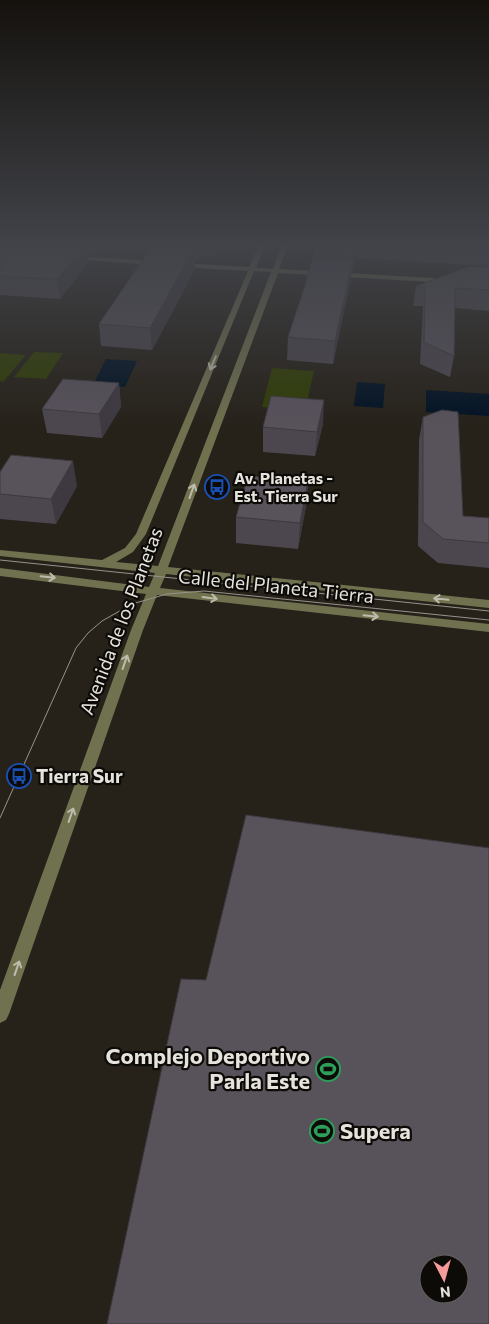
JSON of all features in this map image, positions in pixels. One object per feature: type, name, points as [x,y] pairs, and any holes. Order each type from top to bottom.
[{"type":"street","name":"Avenida de los Planetas","points":[[105,563],[129,550],[141,534],[236,307]]},
{"type":"street","name":"Avenida de los Planetas","points":[[0,1014],[137,630],[163,569],[262,307]]},
{"type":"street","name":"Calle del Planeta Tierra","points":[[0,553],[489,604]]},
{"type":"street","name":"Calle del Planeta Tierra","points":[[0,572],[225,600],[489,628]]},
{"type":"green space","points":[[34,352],[63,353],[46,379],[14,377]]},
{"type":"green space","points":[[0,353],[26,355],[3,382],[0,381]]},
{"type":"green space","points":[[272,368],[314,371],[305,411],[262,407]]},
{"type":"water","points":[[106,359],[137,361],[125,387],[93,385]]},
{"type":"water","points":[[357,382],[385,384],[383,408],[354,406]]},
{"type":"water","points":[[426,390],[489,394],[489,416],[426,412]]},
{"type":"building","points":[[111,307],[162,307],[150,328],[99,324]]},
{"type":"building","points":[[298,307],[342,307],[335,341],[288,337]]},
{"type":"building","points":[[425,307],[455,307],[454,356],[424,342]]},
{"type":"building","points":[[63,379],[119,383],[99,414],[42,409]]},
{"type":"building","points":[[271,396],[324,400],[317,432],[263,427]]},
{"type":"building","points":[[442,410],[458,412],[463,516],[489,518],[489,543],[443,539],[423,522],[423,417]]},
{"type":"building","points":[[11,455],[73,461],[51,499],[0,494],[0,472]]},
{"type":"building","points":[[248,476],[308,481],[300,523],[236,517]]},
{"type":"building","name":"Complejo Deportivo Parla Este","points":[[246,815],[489,848],[489,1324],[107,1324],[181,979],[206,980]]},
{"type":"tram line","points":[[0,560],[489,611]]},
{"type":"tram line","points":[[0,818],[76,648],[88,633],[102,621],[132,604],[167,594],[204,591],[489,620]]},
{"type":"place","name":"Av. Planetas - Est. Tierra Sur","points":[[217,487]]},
{"type":"place","name":"Tierra Sur","points":[[19,776]]},
{"type":"place","name":"Complejo Deportivo Parla Este","points":[[328,1069]]},
{"type":"place","name":"Supera","points":[[322,1131]]}]
